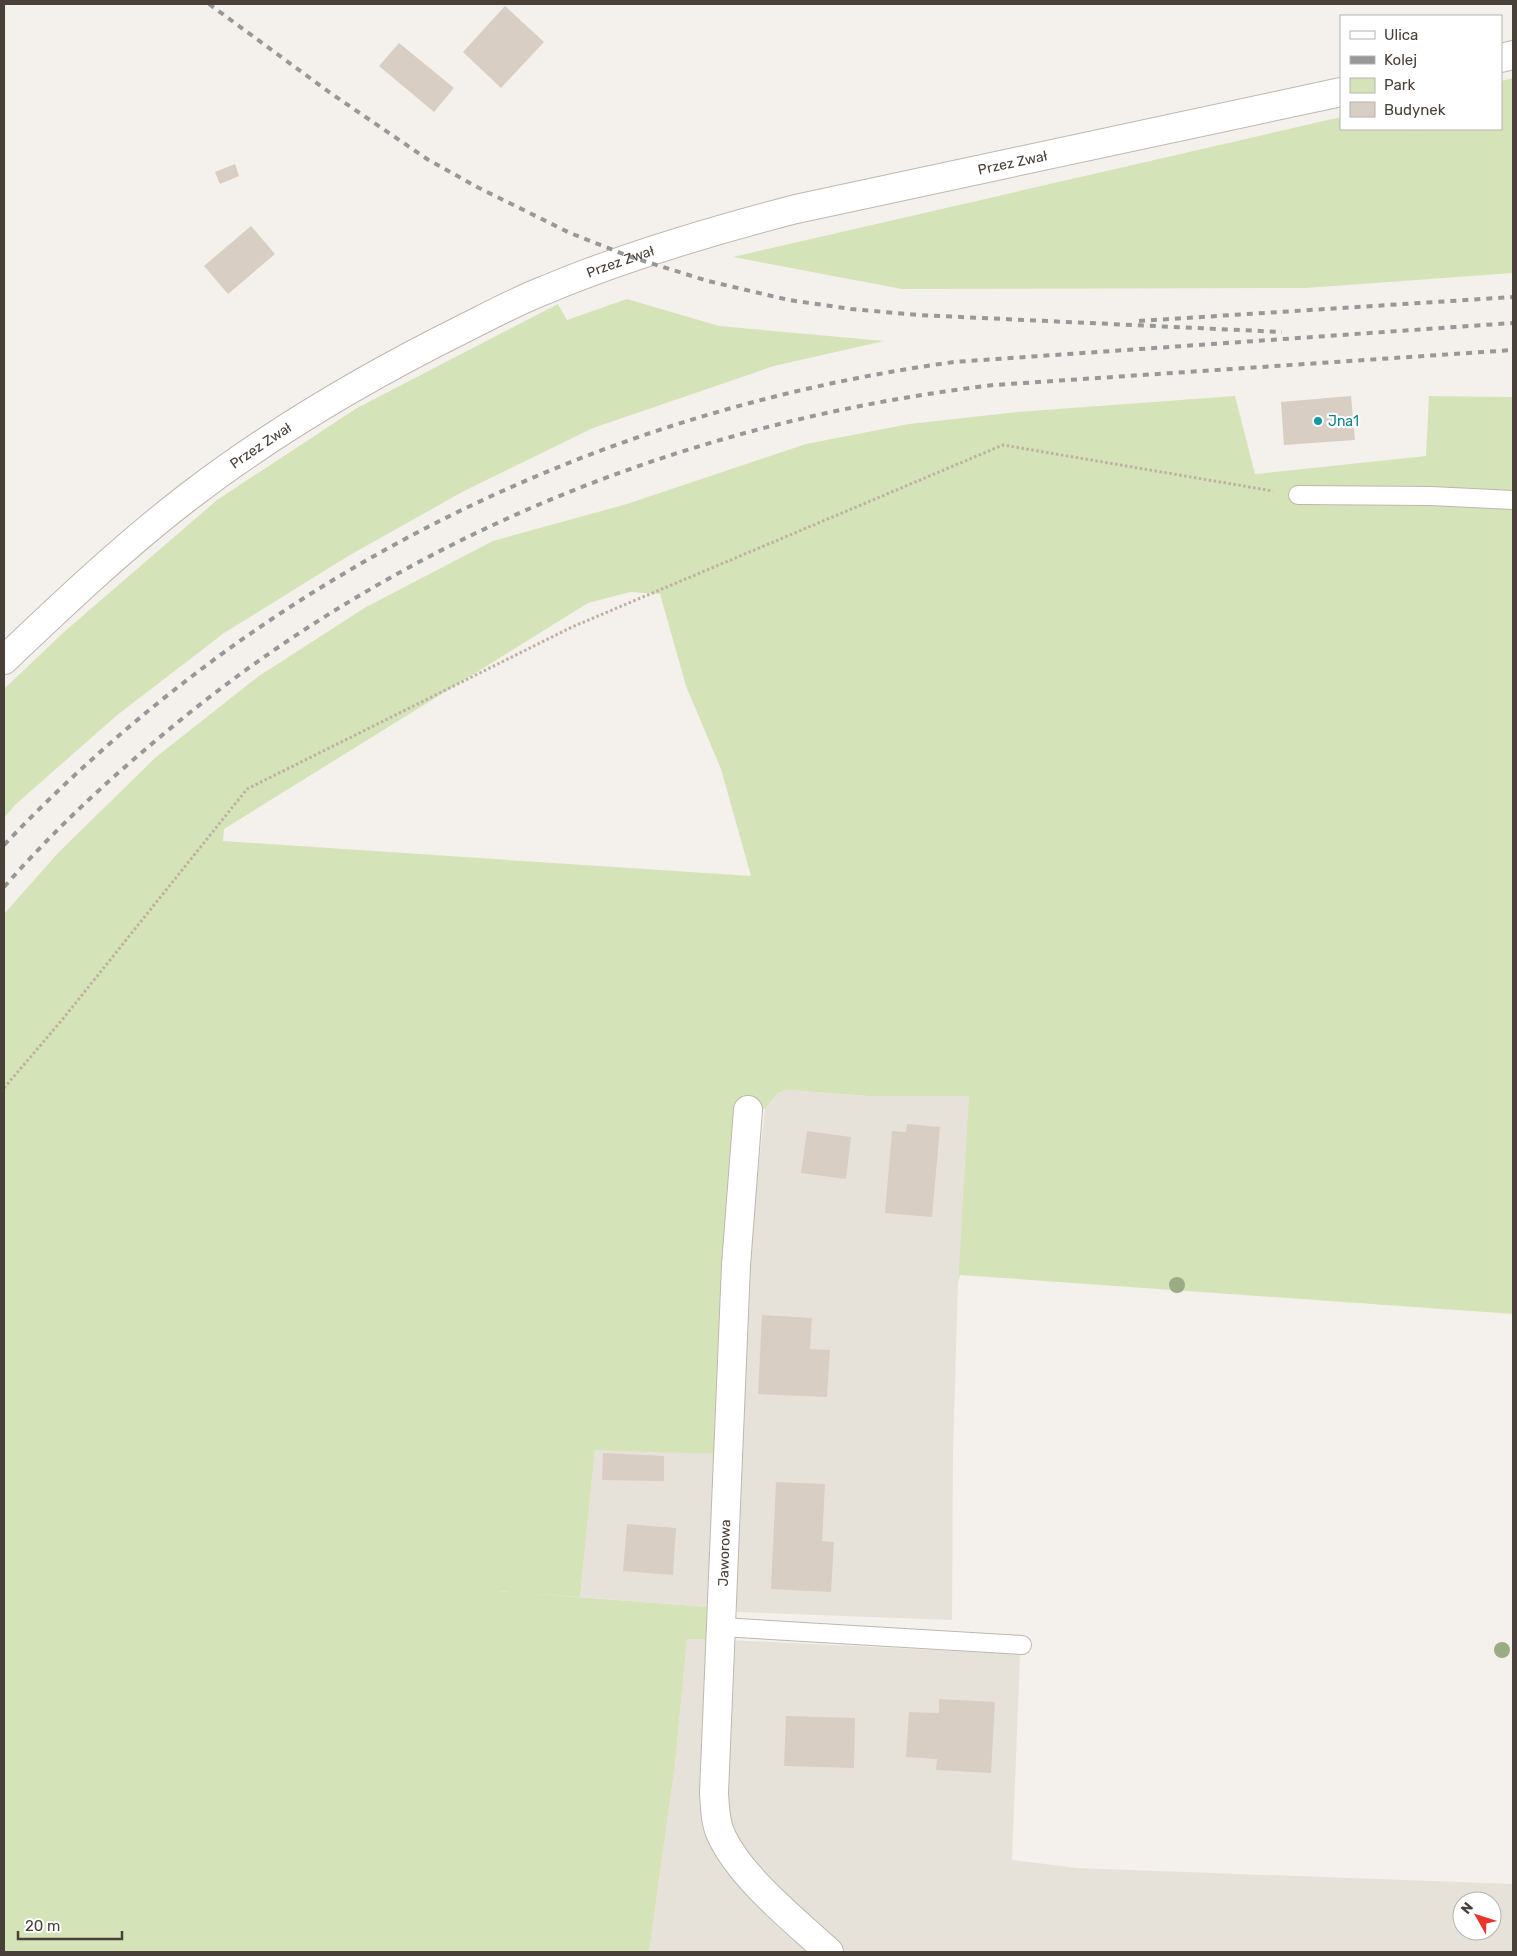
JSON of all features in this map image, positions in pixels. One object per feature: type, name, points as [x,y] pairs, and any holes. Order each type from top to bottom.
[{"type":"street","name":"Przez Zwał","points":[[4,660],[99,572],[156,523],[218,475],[267,441],[348,390],[420,350],[544,290],[631,257],[738,224],[796,209],[1340,92]]},
{"type":"street","name":"Jaworowa","points":[[748,1110],[736,1265],[714,1793],[715,1815],[720,1834],[732,1854],[751,1877],[829,1952]]},
{"type":"lane","points":[[1298,495],[1431,496],[1513,500]]},
{"type":"lane","points":[[721,1627],[1022,1646]]},
{"type":"path","points":[[4,1088],[62,1020],[247,789],[572,628],[1003,445],[1298,495]]},
{"type":"shaded area","points":[[787,1090],[868,1096],[970,1096],[958,1282],[953,1450],[952,1620],[737,1612],[736,1441],[748,1264],[765,1109],[778,1093]]},
{"type":"shaded area","points":[[595,1449],[715,1454],[708,1607],[580,1597]]},
{"type":"shaded area","points":[[687,1638],[1020,1654],[1012,1860],[1077,1868],[1513,1884],[1513,1952],[649,1952],[675,1765]]},
{"type":"green space","points":[[1513,78],[1513,273],[1306,288],[902,289],[733,257],[1340,117],[1340,130],[1502,130],[1502,81]]},
{"type":"green space","points":[[627,299],[719,326],[884,341],[774,366],[593,428],[464,491],[350,555],[224,633],[116,716],[15,805],[4,818],[4,689],[64,632],[217,500],[357,408],[558,304],[567,320]]},
{"type":"green space","points":[[1235,396],[1255,474],[1426,456],[1429,396],[1513,397],[1513,1314],[960,1275],[958,1282],[969,1096],[868,1096],[787,1090],[778,1093],[765,1109],[748,1110],[715,1454],[595,1450],[580,1597],[498,1591],[708,1607],[710,1639],[687,1639],[675,1765],[649,1952],[4,1952],[4,914],[58,853],[156,757],[259,676],[366,607],[493,541],[627,504],[806,444],[909,424],[1017,412]],"holes":[[[630,592],[660,594],[686,686],[721,769],[751,876],[223,841],[224,829],[588,603]]]},
{"type":"building","points":[[505,6],[544,42],[501,88],[463,52]]},
{"type":"building","points":[[399,43],[454,88],[434,112],[379,66]]},
{"type":"building","points":[[235,164],[239,176],[220,184],[215,172]]},
{"type":"building","points":[[251,226],[275,254],[228,294],[204,266]]},
{"type":"building","name":"Jna1","points":[[1351,396],[1355,440],[1284,445],[1281,402]]},
{"type":"building","points":[[907,1124],[940,1127],[932,1217],[885,1213],[892,1131],[906,1132]]},
{"type":"building","points":[[807,1131],[851,1137],[846,1179],[801,1173]]},
{"type":"building","points":[[762,1315],[812,1318],[810,1349],[830,1350],[827,1397],[758,1394]]},
{"type":"building","points":[[603,1453],[664,1456],[664,1481],[602,1480]]},
{"type":"building","points":[[776,1482],[825,1484],[822,1541],[834,1542],[831,1592],[771,1589]]},
{"type":"building","points":[[627,1524],[676,1528],[673,1575],[623,1571]]},
{"type":"building","points":[[939,1699],[995,1702],[991,1773],[936,1770],[937,1759],[906,1757],[909,1712],[939,1713]]},
{"type":"building","points":[[786,1716],[855,1718],[854,1768],[784,1766]]},
{"type":"railway","points":[[209,4],[329,92],[427,159],[477,187],[570,233],[631,257],[708,281],[789,300],[851,309],[918,315],[1282,332]]},
{"type":"railway","points":[[1139,321],[1513,297]]},
{"type":"railway","points":[[4,845],[103,750],[208,664],[320,588],[437,522],[560,466],[687,421],[819,386],[954,362],[1513,323]]},
{"type":"railway","points":[[4,887],[73,815],[147,748],[240,674],[337,609],[438,552],[543,503],[652,462],[763,428],[877,403],[994,385],[1513,350]]},
{"type":"place","name":"Jna1","points":[[1318,421]]}]
